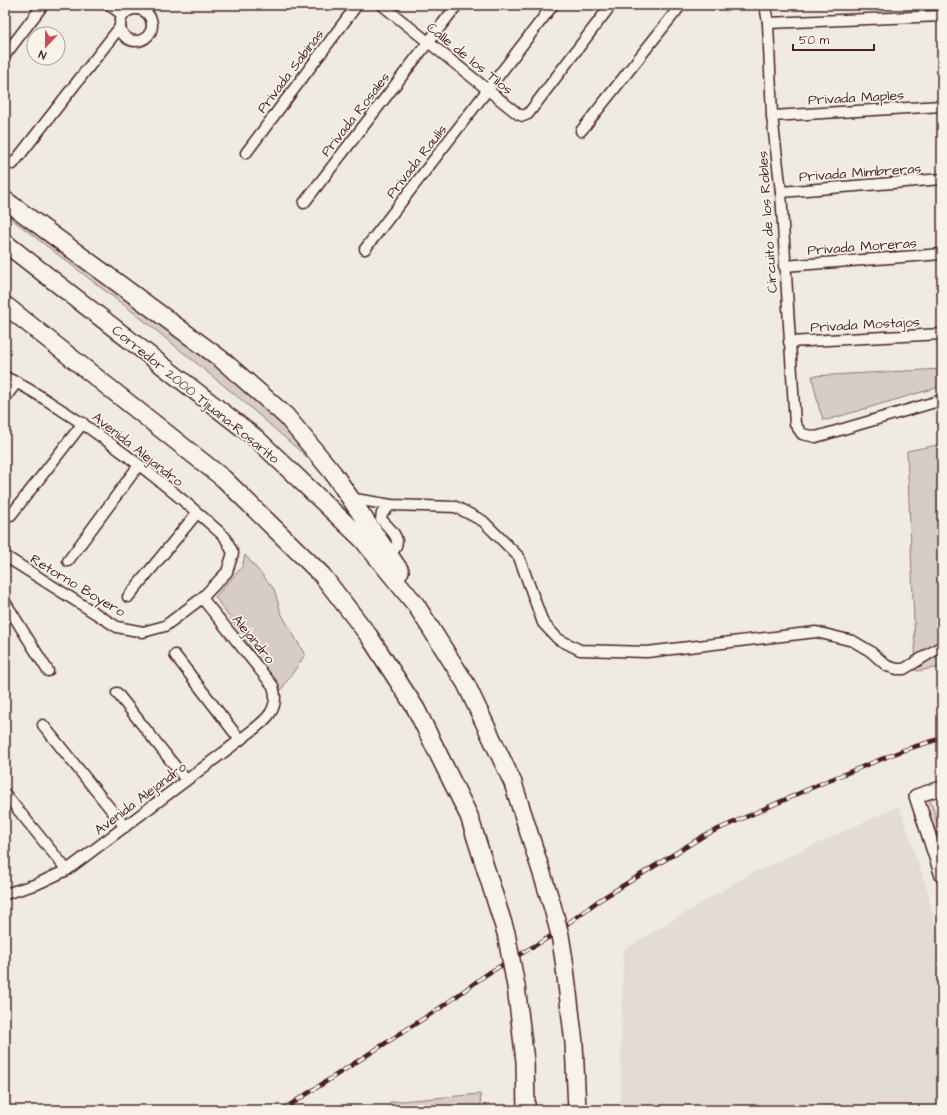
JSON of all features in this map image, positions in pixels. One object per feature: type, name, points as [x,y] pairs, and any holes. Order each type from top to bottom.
[{"type":"highway","points":[[5,200],[221,359],[286,416],[316,451],[349,498],[386,559],[397,563],[416,605],[466,684],[513,784],[552,905],[560,935],[574,1036],[577,1110]]},
{"type":"highway","name":"Corredor 2000 Tijuana-Rosarito","points":[[5,242],[257,439],[362,539],[386,559]]},
{"type":"highway","points":[[5,305],[224,479],[322,575],[369,636],[416,709],[469,816],[506,933],[516,986],[525,1061],[526,1110]]},
{"type":"street","points":[[5,55],[43,5]]},
{"type":"street","points":[[109,5],[130,10],[144,10],[149,14],[152,19],[151,31],[143,40],[131,41],[122,33],[120,21],[130,10]]},
{"type":"street","name":"Privada Sabinas","points":[[246,153],[357,5]]},
{"type":"street","name":"Calle de los Tilos","points":[[382,5],[518,114],[523,116],[528,114],[611,5]]},
{"type":"street","name":"Privada Rosales","points":[[304,203],[456,5]]},
{"type":"street","name":"Privada Raulís","points":[[365,249],[553,5]]},
{"type":"street","points":[[581,131],[681,5]]},
{"type":"street","name":"Circuito de los Robles","points":[[765,5],[768,23],[772,116],[781,192],[784,266],[795,424],[802,434],[816,437],[942,400]]},
{"type":"street","points":[[768,23],[942,16]]},
{"type":"street","points":[[13,164],[120,28]]},
{"type":"street","name":"Privada Maples","points":[[772,116],[942,106]]},
{"type":"street","name":"Privada Mimbreras","points":[[781,192],[942,179]]},
{"type":"street","name":"Privada Moreras","points":[[784,266],[942,254]]},
{"type":"street","name":"Privada Mostajos","points":[[789,342],[942,334]]},
{"type":"street","name":"Avenida Alejandro","points":[[5,377],[17,382],[83,423],[198,512],[225,537],[233,553],[231,563]]},
{"type":"street","points":[[5,398],[17,382]]},
{"type":"street","points":[[11,515],[83,423]]},
{"type":"street","points":[[68,561],[139,466]]},
{"type":"street","points":[[349,498],[391,505],[456,507],[483,521],[519,557],[543,623],[558,639],[580,650],[647,652],[816,632],[853,641],[870,651],[887,666],[897,669],[904,668],[942,646]]},
{"type":"street","points":[[386,559],[396,548],[398,543],[395,535],[382,519],[381,515],[391,505]]},
{"type":"street","points":[[128,597],[198,512]]},
{"type":"street","name":"Retorno Boyero","points":[[5,556],[117,627],[131,631],[143,632],[165,626],[202,598],[220,582],[231,563]]},
{"type":"street","name":"Alejandro","points":[[202,598],[267,677],[273,686],[276,702]]},
{"type":"street","points":[[5,602],[48,672]]},
{"type":"street","points":[[175,655],[240,740]]},
{"type":"street","points":[[117,693],[186,780]]},
{"type":"street","name":"Avenida Alejandro","points":[[5,894],[37,884],[67,870],[240,740],[269,716],[276,702]]},
{"type":"street","points":[[43,725],[125,827]]},
{"type":"street","points":[[942,791],[941,788],[916,796],[942,875]]},
{"type":"street","points":[[5,794],[67,870]]},
{"type":"shaded area","points":[[5,205],[193,346],[258,399],[306,444],[350,504],[308,458],[244,402],[142,319],[5,214]]},
{"type":"shaded area","points":[[942,369],[942,386],[827,420],[823,419],[819,408],[812,376]]},
{"type":"shaded area","points":[[942,444],[942,667],[916,671],[907,451]]},
{"type":"shaded area","points":[[245,555],[274,589],[281,613],[305,655],[281,690],[215,597],[242,567]]},
{"type":"shaded area","points":[[923,794],[928,794],[942,834],[942,850]]},
{"type":"shaded area","points":[[899,806],[929,895],[942,959],[942,1110],[620,1110],[623,950],[748,875]]},
{"type":"shaded area","points":[[480,1094],[481,1110],[390,1110],[390,1102]]},
{"type":"railway","points":[[282,1110],[443,1006],[487,974],[551,936],[598,901],[705,835],[827,781],[904,750],[942,738]]}]
